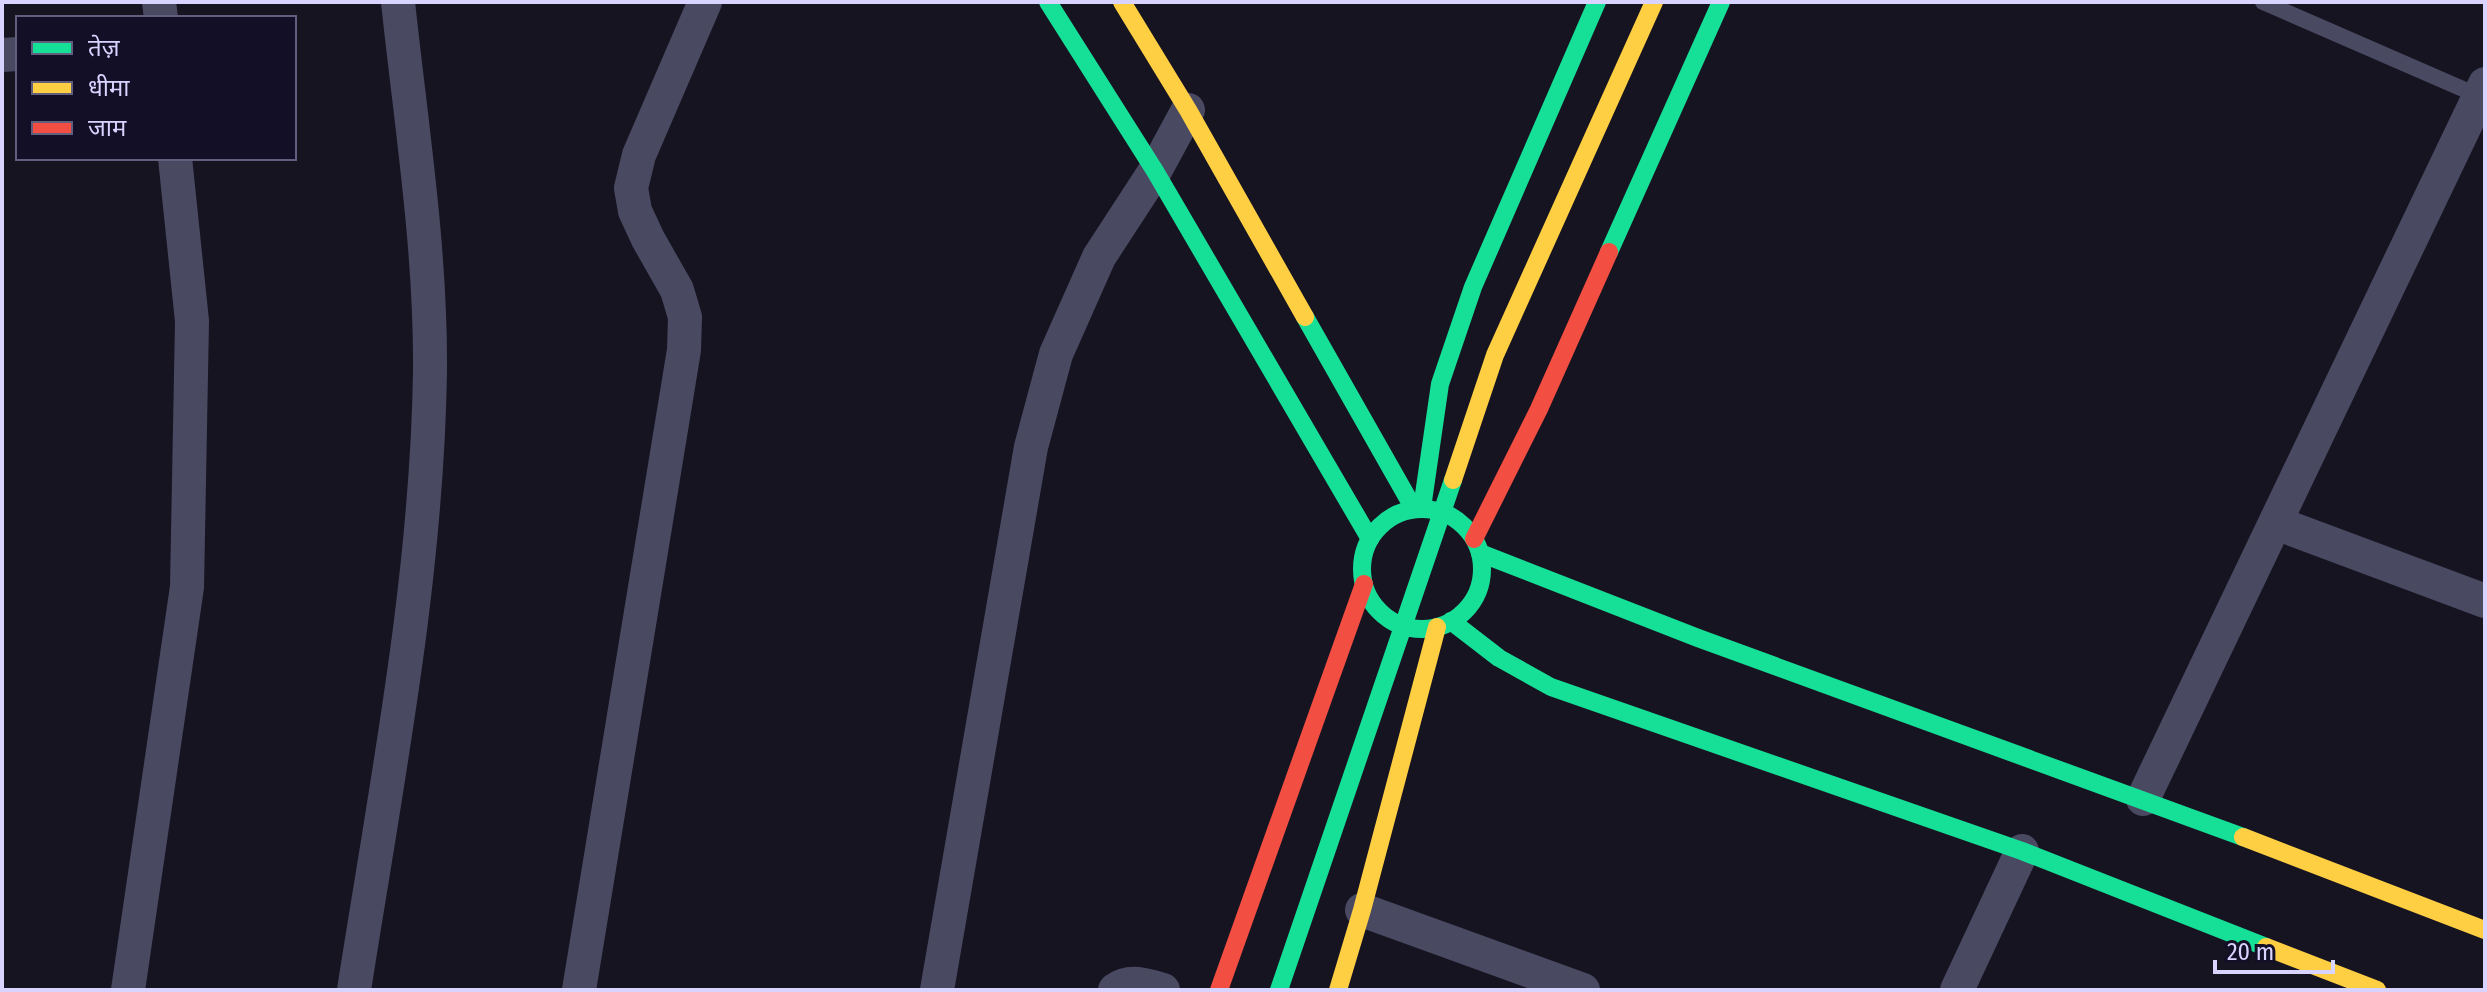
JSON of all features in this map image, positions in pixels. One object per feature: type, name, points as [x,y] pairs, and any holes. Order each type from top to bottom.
[{"type":"main road","points":[[1048,2],[1155,171],[1370,539]]},
{"type":"main road","points":[[1418,509],[1440,384],[1473,287],[1597,2]]},
{"type":"main road","points":[[1279,990],[1495,355],[1654,2]]},
{"type":"main road","points":[[1721,2],[1477,546],[1482,569],[1473,599],[1464,612],[1444,624],[1406,627],[1379,612],[1364,584],[1362,568],[1370,539],[1388,518],[1418,509],[1452,517],[1477,546],[1698,638],[2143,799],[2485,930]]},
{"type":"main road","points":[[1132,6],[1188,110],[1418,509]]},
{"type":"main road","points":[[1219,990],[1364,584]]},
{"type":"main road","points":[[1444,624],[1514,669],[1551,687],[2022,851],[2377,990]]},
{"type":"main road","points":[[1338,990],[1444,624]]},
{"type":"street","points":[[354,990],[413,606],[426,485],[430,368],[423,241],[398,2]]},
{"type":"street","points":[[579,990],[684,350],[685,317],[677,290],[635,211],[631,188],[639,155],[705,2]]},
{"type":"street","points":[[2143,799],[2483,93]]},
{"type":"street","points":[[937,990],[1031,447],[1056,354],[1099,257],[1155,171],[1188,110]]},
{"type":"street","points":[[128,990],[187,587],[192,321],[175,160]]},
{"type":"street","points":[[2276,523],[2485,601]]},
{"type":"street","points":[[1957,990],[2022,851]]},
{"type":"street","points":[[1362,910],[1583,990]]},
{"type":"street","points":[[1115,990],[1141,983],[1163,990]]},
{"type":"lane","points":[[2263,2],[2483,93]]},
{"type":"traffic: fast","points":[[1048,2],[1155,171],[1370,539]]},
{"type":"traffic: fast","points":[[1422,508],[1440,384],[1473,287],[1597,2]]},
{"type":"traffic: fast","points":[[1609,252],[1721,2]]},
{"type":"traffic: fast","points":[[1305,317],[1414,509]]},
{"type":"traffic: fast","points":[[1279,990],[1453,480]]},
{"type":"traffic: fast","points":[[1422,509],[1445,514],[1464,527],[1477,546],[1482,569],[1477,592],[1464,611],[1445,624],[1422,629],[1399,624],[1380,611],[1367,592],[1362,569],[1367,546],[1380,527],[1399,514],[1422,509]]},
{"type":"traffic: fast","points":[[1480,553],[1698,638],[2243,837]]},
{"type":"traffic: fast","points":[[1451,621],[1499,658],[1551,687],[2022,851],[2266,947]]},
{"type":"traffic: slow","points":[[1122,2],[1188,110],[1305,317]]},
{"type":"traffic: slow","points":[[1453,480],[1495,355],[1654,2]]},
{"type":"traffic: slow","points":[[1338,990],[1437,627]]},
{"type":"traffic: slow","points":[[2243,837],[2485,930]]},
{"type":"traffic: slow","points":[[2266,947],[2377,990]]},
{"type":"traffic: jam","points":[[1474,539],[1539,409],[1609,252]]},
{"type":"traffic: jam","points":[[1219,990],[1364,584]]}]
